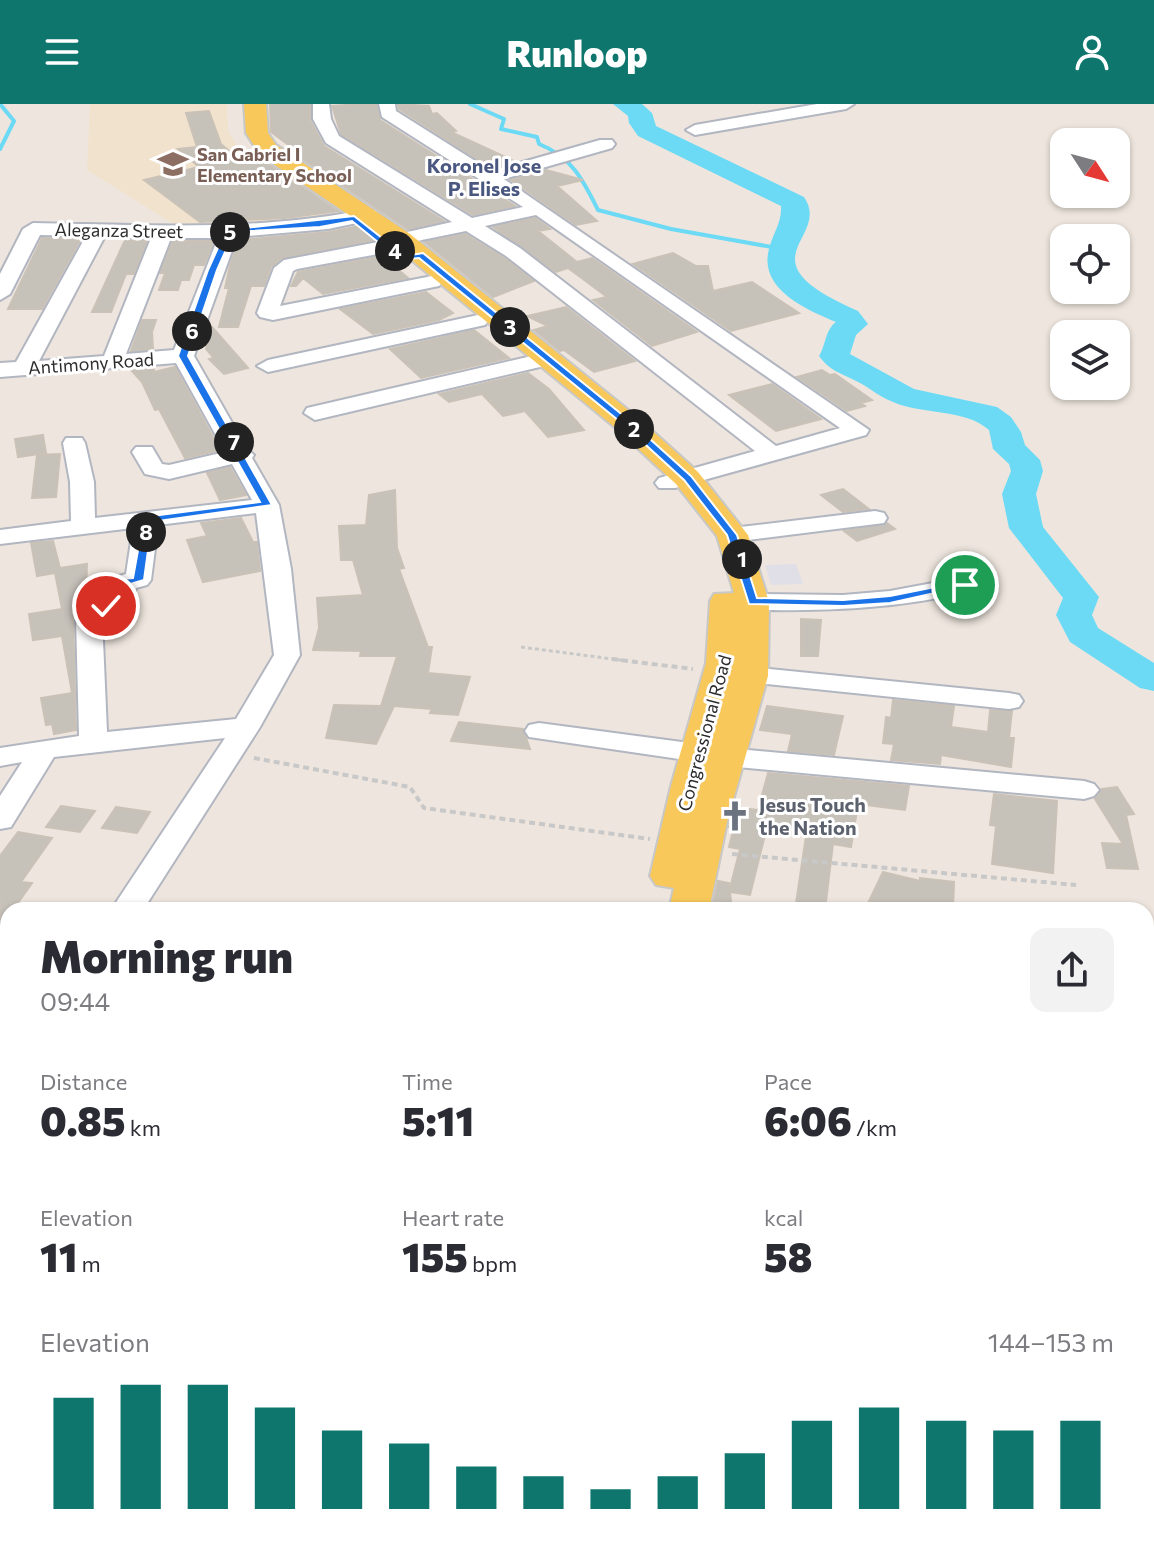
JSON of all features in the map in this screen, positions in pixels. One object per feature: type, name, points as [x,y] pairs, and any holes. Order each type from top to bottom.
[{"type":"main road","name":"Congressional Road","points":[[237,104],[239,134],[244,144],[277,172],[362,217]]},
{"type":"main road","name":"Congressional Road","points":[[255,104],[257,133],[268,150],[362,217],[538,361],[677,480],[732,535],[742,591],[728,636],[737,674],[712,755],[689,847],[666,902]]},
{"type":"main road","name":"Congressional Road","points":[[409,256],[478,321],[538,361]]},
{"type":"main road","name":"Congressional Road","points":[[677,480],[707,538],[742,591]]},
{"type":"main road","name":"Congressional Road","points":[[689,847],[689,902]]},
{"type":"street","points":[[321,104],[322,119],[332,139],[513,252],[771,453]]},
{"type":"street","points":[[387,104],[388,113],[539,209],[858,430],[677,480]]},
{"type":"street","points":[[695,130],[846,104]]},
{"type":"street","points":[[489,177],[606,144]]},
{"type":"street","points":[[409,256],[287,266],[267,313],[409,256],[472,224],[539,209]]},
{"type":"street","name":"Aleganza Street","points":[[0,294],[33,229],[231,230],[320,225],[362,217]]},
{"type":"street","points":[[24,368],[99,229]]},
{"type":"street","points":[[113,361],[164,230]]},
{"type":"street","points":[[132,902],[246,727],[287,655],[278,569],[267,505],[242,455],[183,356],[213,270],[231,230]]},
{"type":"street","points":[[268,366],[478,321]]},
{"type":"street","name":"Antimony Road","points":[[0,370],[183,356]]},
{"type":"street","points":[[315,413],[538,361]]},
{"type":"street","points":[[74,443],[82,482],[83,526]]},
{"type":"street","points":[[144,452],[153,469],[169,472],[242,455]]},
{"type":"street","points":[[0,537],[267,505]]},
{"type":"street","points":[[732,535],[875,518]]},
{"type":"street","points":[[93,742],[89,617],[92,608],[119,605],[125,582],[138,580],[147,519]]},
{"type":"street","points":[[742,591],[843,603],[890,599],[965,585]]},
{"type":"street","points":[[737,674],[1009,701]]},
{"type":"street","points":[[0,757],[93,742],[246,727]]},
{"type":"street","points":[[539,731],[712,755],[1084,790]]},
{"type":"street","points":[[0,820],[43,751]]},
{"type":"path","points":[[521,647],[737,674]]},
{"type":"path","points":[[228,754],[410,787],[424,808],[689,847],[1076,885]]},
{"type":"shaded area","name":"San Gabriel I Elementary School","points":[[90,104],[227,104],[228,131],[242,152],[335,216],[294,224],[175,225],[87,170]]},
{"type":"shaded area","points":[[796,564],[803,584],[771,585],[765,565]]},
{"type":"building","points":[[270,104],[310,104],[310,120],[324,146],[444,221],[408,229],[289,150],[294,149],[271,132]]},
{"type":"building","points":[[376,104],[380,120],[515,206],[473,215],[341,134],[332,106]]},
{"type":"building","points":[[398,104],[429,106],[432,114],[437,113],[456,131],[451,132],[514,161],[491,168],[399,109]]},
{"type":"building","points":[[209,111],[221,144],[242,162],[259,158],[338,211],[285,218],[200,222],[144,180],[199,167],[178,149],[197,147],[186,113]]},
{"type":"building","points":[[546,170],[583,180],[557,186],[597,221],[576,225],[511,180]]},
{"type":"building","points":[[535,218],[550,229],[538,231],[577,262],[592,258],[697,332],[652,346],[593,300],[607,297],[568,268],[556,272],[493,227]]},
{"type":"building","points":[[359,226],[379,239],[282,258],[271,267],[264,286],[251,286],[238,327],[219,327],[229,288],[225,288],[230,265],[239,240],[329,232]]},
{"type":"building","points":[[465,234],[534,281],[493,297],[425,242]]},
{"type":"building","points":[[42,238],[81,239],[42,309],[8,309]]},
{"type":"building","points":[[125,240],[147,241],[134,274],[126,274],[111,312],[92,312]]},
{"type":"building","points":[[173,241],[214,241],[204,265],[194,265],[189,280],[181,280],[178,290],[159,290],[165,273],[160,273]]},
{"type":"building","points":[[673,253],[696,266],[708,266],[713,291],[752,282],[799,313],[731,331],[633,264]]},
{"type":"building","points":[[382,256],[408,278],[323,294],[303,278],[296,286],[291,286],[298,272]]},
{"type":"building","points":[[426,292],[453,313],[439,320],[373,334],[340,309]]},
{"type":"building","points":[[566,307],[635,361],[594,372],[534,330],[548,326],[527,316]]},
{"type":"building","points":[[142,320],[156,320],[152,332],[153,349],[131,351]]},
{"type":"building","points":[[212,327],[248,368],[224,374],[209,359],[214,358],[206,349]]},
{"type":"building","points":[[474,330],[509,358],[421,378],[390,349]]},
{"type":"building","points":[[175,367],[220,450],[185,458],[159,409],[155,410],[142,382],[131,370],[154,368],[154,372]]},
{"type":"building","points":[[822,370],[830,375],[835,374],[872,400],[861,403],[865,406],[847,411],[797,377]]},
{"type":"building","points":[[528,373],[549,389],[584,430],[548,437],[525,411],[503,416],[482,394],[449,402],[439,394]]},
{"type":"building","points":[[772,384],[821,419],[776,431],[729,395]]},
{"type":"building","points":[[43,435],[46,453],[18,457],[15,439]]},
{"type":"building","points":[[60,454],[56,497],[32,498],[37,455]]},
{"type":"building","points":[[230,467],[246,495],[220,500],[207,473]]},
{"type":"building","points":[[843,489],[869,509],[843,512],[821,495]]},
{"type":"building","points":[[395,490],[397,548],[404,568],[399,569],[428,647],[432,647],[428,673],[470,677],[458,715],[394,706],[376,744],[326,738],[334,705],[381,706],[397,656],[360,656],[361,651],[313,650],[319,628],[317,598],[363,595],[353,560],[341,560],[339,526],[366,525],[369,495]]},
{"type":"building","points":[[241,518],[253,542],[257,542],[260,571],[203,582],[187,540],[207,536],[201,523]]},
{"type":"building","points":[[887,523],[895,529],[857,541],[844,531]]},
{"type":"building","points":[[53,541],[60,568],[87,564],[86,598],[80,601],[73,617],[76,730],[54,734],[52,724],[46,725],[41,698],[72,693],[62,636],[33,640],[29,614],[62,609],[55,573],[37,576],[31,543]]},
{"type":"building","points":[[801,619],[821,620],[818,656],[801,656]]},
{"type":"building","points":[[893,700],[954,706],[951,727],[988,732],[990,710],[1012,711],[1009,738],[1014,738],[1011,767],[941,755],[940,764],[891,760],[894,744],[883,743],[886,717],[891,718]]},
{"type":"building","points":[[767,706],[843,716],[834,755],[788,751],[792,734],[760,730]]},
{"type":"building","points":[[459,722],[523,729],[530,749],[451,741]]},
{"type":"building","points":[[768,773],[909,786],[905,810],[858,804],[851,847],[833,844],[826,902],[796,902],[806,836],[766,831],[750,895],[730,892],[731,902],[714,902],[718,881],[729,883],[730,888],[740,849],[729,847],[734,827],[729,827],[734,807],[758,810]]},
{"type":"building","points":[[1117,787],[1134,814],[1126,815],[1138,869],[1107,868],[1102,843],[1123,844],[1095,799],[1102,789]]},
{"type":"building","points":[[994,794],[1057,801],[1053,873],[992,864],[996,826],[990,825]]},
{"type":"building","points":[[61,806],[95,811],[80,832],[46,827]]},
{"type":"building","points":[[116,807],[150,812],[137,833],[102,828]]},
{"type":"building","points":[[18,832],[52,838],[21,882],[32,883],[19,902],[0,902],[0,856]]},
{"type":"building","points":[[883,872],[920,881],[920,878],[954,882],[953,902],[869,901]]},
{"type":"waterway","points":[[0,104],[14,121],[0,149]]},
{"type":"waterway","points":[[470,104],[504,119],[501,129],[537,137],[539,144],[560,156],[581,179],[598,210],[671,229],[783,249]]},
{"type":"waterway","points":[[625,104],[640,113],[641,123],[647,131],[795,203],[795,219],[782,251],[781,264],[785,276],[802,294],[848,317],[853,324],[842,332],[841,344],[834,356],[848,368],[864,373],[904,396],[986,414],[1000,424],[1006,432],[1009,449],[1024,460],[1027,471],[1019,494],[1026,528],[1081,597],[1074,615],[1083,634],[1154,680]]},
{"type":"place","name":"San Gabriel I Elementary School","points":[[173,164]]},
{"type":"place","name":"Jesus Touch the Nation","points":[[735,816]]},
{"type":"district","name":"Koronel Jose P. Elises","points":[[484,176]]},
{"type":"route","points":[[106,606],[119,605],[125,582],[138,580],[147,519],[267,505],[242,455],[183,356],[213,270],[231,230],[266,230],[354,219],[403,259],[420,255],[627,423],[687,478],[732,535],[753,602],[843,603],[890,599],[965,585]]}]
